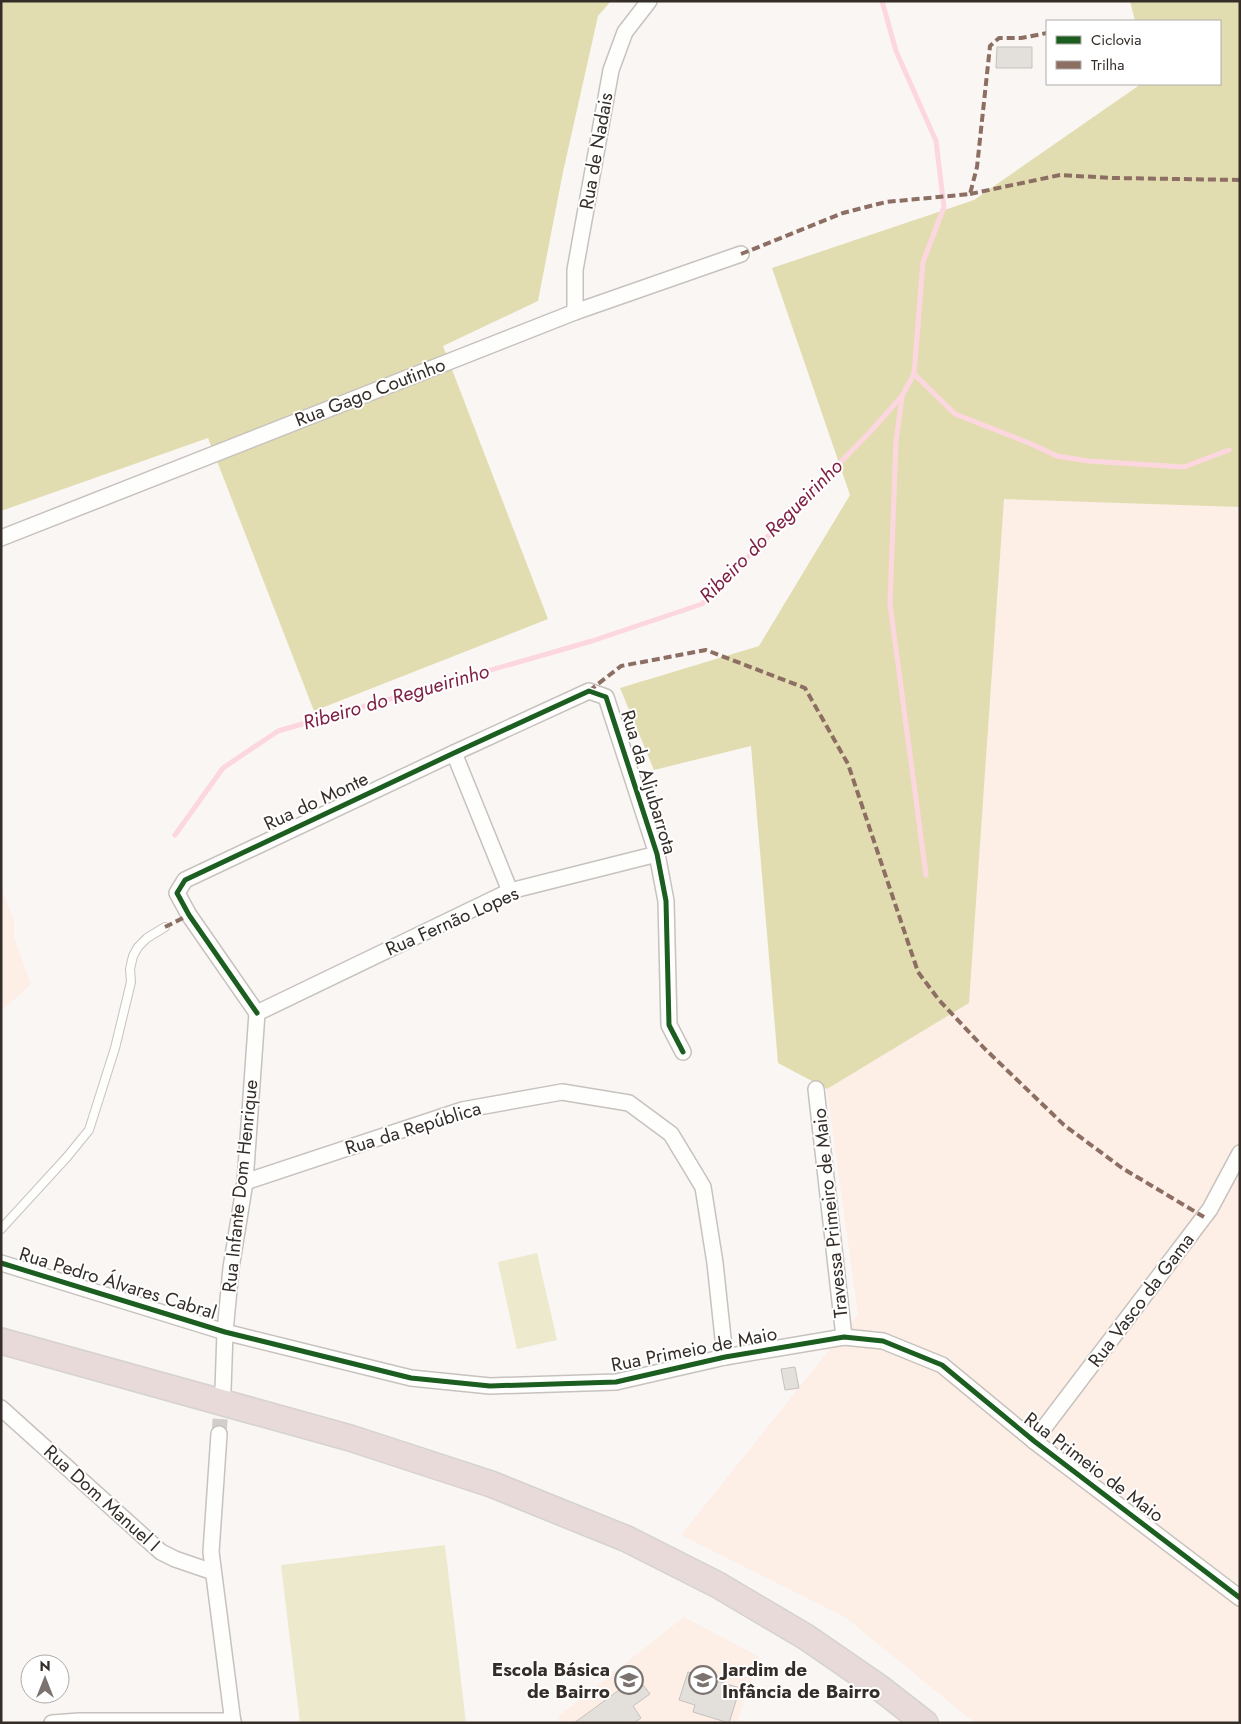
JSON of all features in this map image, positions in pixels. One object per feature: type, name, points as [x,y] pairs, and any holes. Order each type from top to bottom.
[{"type":"highway","points":[[1,1341],[350,1438],[491,1484],[627,1539],[718,1585],[806,1637],[880,1688],[925,1723]]},
{"type":"highway","points":[[1,1353],[185,1406],[348,1449],[488,1494],[616,1545],[712,1596],[802,1648],[874,1697],[908,1723]]},
{"type":"street","name":"Rua de Nadais","points":[[575,312],[575,270],[611,70],[625,32],[649,1]]},
{"type":"street","name":"Rua Gago Coutinho","points":[[1,538],[575,312],[741,254]]},
{"type":"street","name":"Rua do Monte","points":[[256,1013],[189,915],[177,893],[185,880],[589,691],[606,697]]},
{"type":"street","name":"Rua da Aljubarrota","points":[[606,697],[657,854],[666,900],[669,1025],[683,1052]]},
{"type":"street","points":[[454,753],[510,891]]},
{"type":"street","name":"Rua Fernão Lopes","points":[[256,1013],[510,891],[657,854]]},
{"type":"street","name":"Rua Infante Dom Henrique","points":[[222,1390],[231,1268],[244,1182],[256,1013]]},
{"type":"street","name":"Travessa Primeiro de Maio","points":[[816,1089],[844,1337]]},
{"type":"street","name":"Rua da República","points":[[244,1182],[462,1110],[562,1092],[629,1103],[671,1134],[703,1187],[715,1263],[725,1357]]},
{"type":"street","name":"Rua Vasco da Gama","points":[[1034,1441],[1210,1209],[1239,1157]]},
{"type":"street","name":"Rua Pedro Álvares Cabral","points":[[1,1263],[225,1332]]},
{"type":"street","name":"Rua Primeio de Maio","points":[[225,1332],[411,1378],[490,1386],[616,1382],[725,1357],[844,1337],[883,1340],[942,1365],[1034,1441],[1240,1598]]},
{"type":"street","name":"Rua Dom Manuel I","points":[[1,1408],[161,1552],[175,1559],[213,1572]]},
{"type":"street","points":[[52,1723],[79,1720],[233,1722],[211,1552],[219,1434]]},
{"type":"lane","points":[[1,1228],[67,1157],[89,1130],[115,1048],[130,982],[133,956],[138,947],[147,938],[165,927]]},
{"type":"shaded area","points":[[1,1],[611,1],[598,16],[563,172],[538,301],[443,346],[548,619],[314,711],[208,438],[1,511]]},
{"type":"shaded area","points":[[1130,1],[1240,1],[1240,507],[1004,499],[969,1003],[827,1089],[778,1063],[751,746],[654,770],[620,688],[759,646],[850,495],[772,268],[974,200],[1140,85],[1221,85],[1221,20],[1135,20]]},
{"type":"shaded area","points":[[1004,498],[1240,507],[1240,1723],[975,1723],[845,1617],[681,1535],[858,1314],[827,1089],[969,1003]]},
{"type":"shaded area","points":[[1,888],[14,922],[14,938],[31,984],[1,1011]]},
{"type":"shaded area","points":[[537,1253],[557,1340],[517,1349],[498,1262]]},
{"type":"shaded area","points":[[445,1545],[466,1723],[300,1723],[281,1565]]},
{"type":"shaded area","name":"Jardim de Infância de Bairro","points":[[684,1617],[759,1657],[737,1723],[562,1723],[558,1717]]},
{"type":"building","points":[[997,47],[1032,47],[1032,68],[996,68]]},
{"type":"building","points":[[795,1367],[799,1388],[785,1390],[781,1369]]},
{"type":"building","points":[[688,1672],[740,1688],[729,1723],[693,1712],[695,1705],[679,1700]]},
{"type":"building","points":[[637,1677],[650,1694],[633,1706],[641,1718],[634,1723],[574,1723]]},
{"type":"waterway","name":"Ribeiro do Regueirinho","points":[[175,835],[223,768],[278,731],[592,641],[702,604],[870,432],[902,396],[914,374],[923,262],[944,207],[936,141],[896,51],[882,1]]},
{"type":"waterway","points":[[914,374],[955,414],[1057,456],[1088,461],[1184,467],[1229,450]]},
{"type":"waterway","points":[[902,397],[896,441],[890,604],[926,875]]},
{"type":"tunnel","points":[[219,1434],[222,1395]]},
{"type":"marked path","points":[[741,254],[843,213],[886,202],[970,194],[977,167],[990,46],[999,38],[1021,38],[1046,33]]},
{"type":"marked path","points":[[970,194],[1060,175],[1112,178],[1240,180]]},
{"type":"marked path","points":[[589,691],[621,666],[706,650],[805,688],[848,764],[918,972],[939,1000],[985,1049],[1064,1125],[1122,1168],[1204,1217]]},
{"type":"marked path","points":[[165,927],[189,915]]},
{"type":"cycle path","points":[[257,1013],[189,915],[177,893],[185,880],[589,691],[606,697],[657,854],[666,901],[669,1025],[683,1052]]},
{"type":"cycle path","points":[[1,1263],[225,1332],[411,1378],[490,1386],[616,1382],[725,1357],[844,1337],[883,1341],[942,1365],[1034,1441],[1240,1598]]},
{"type":"place","name":"Escola Básica de Bairro","points":[[629,1680]]},
{"type":"place","name":"Jardim de Infância de Bairro","points":[[703,1680]]}]
